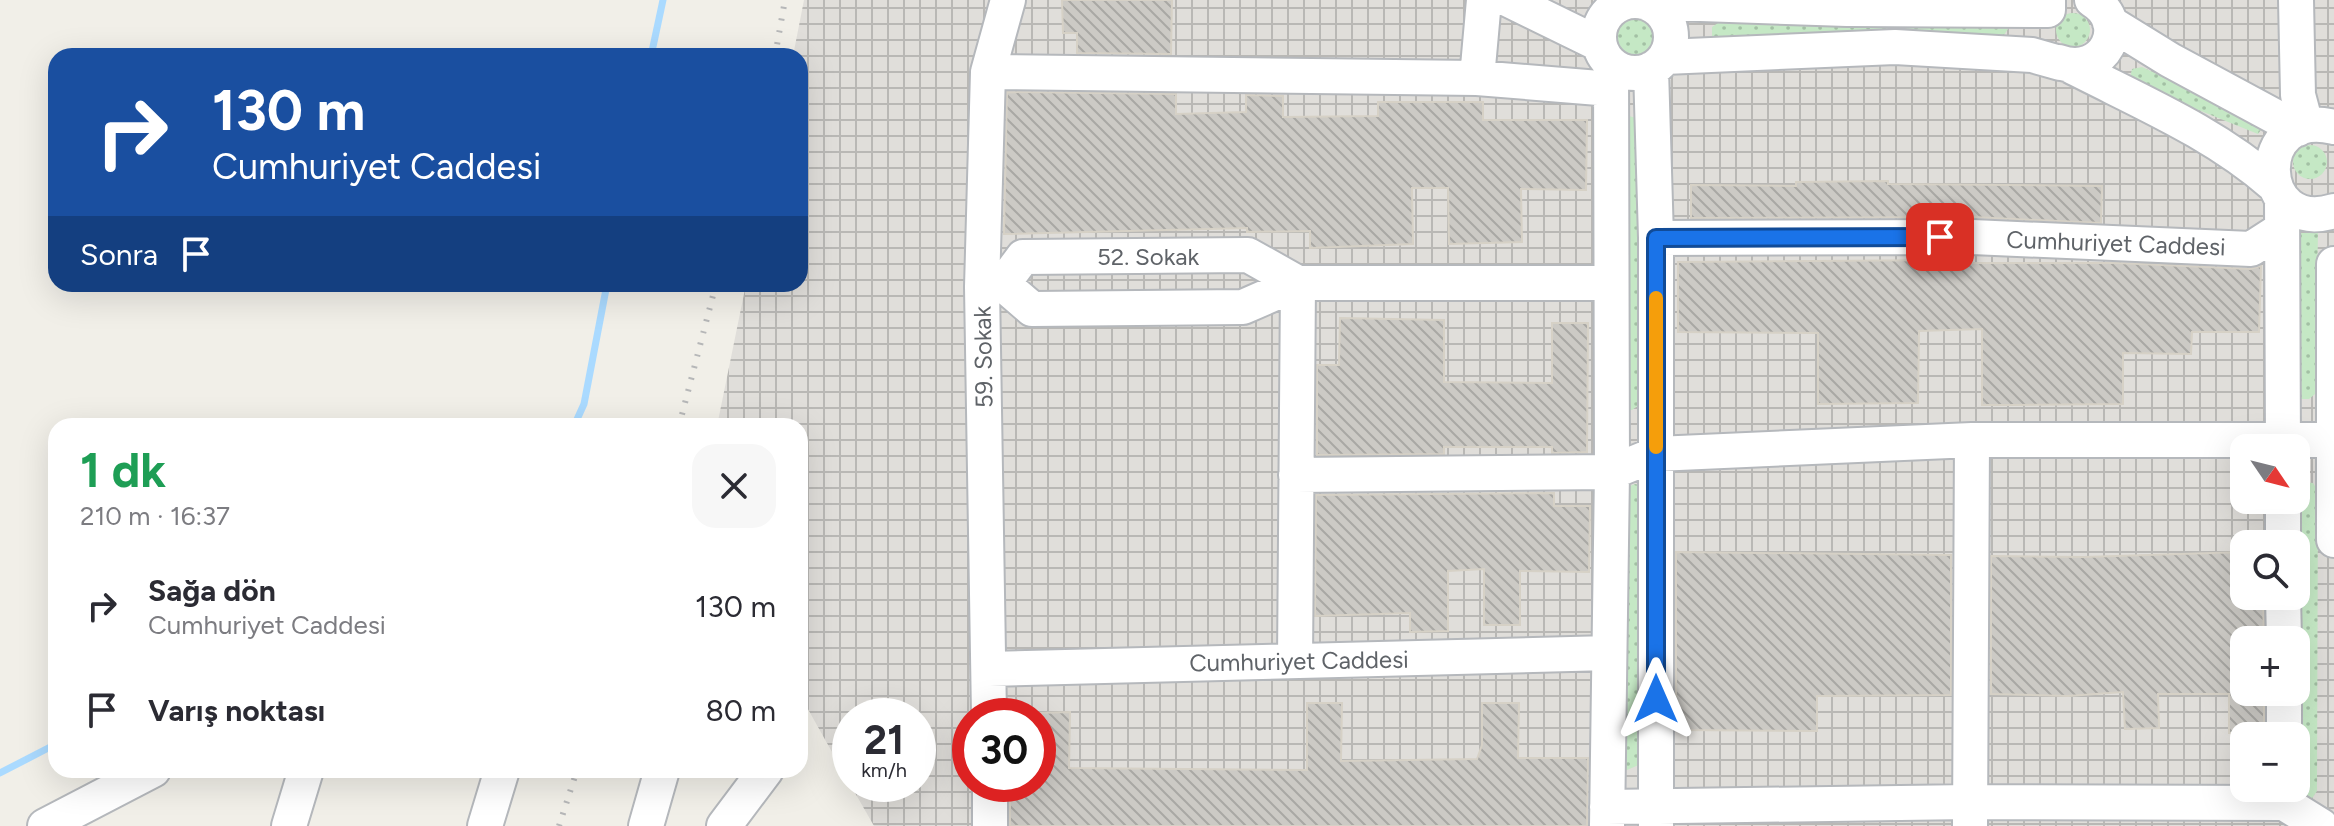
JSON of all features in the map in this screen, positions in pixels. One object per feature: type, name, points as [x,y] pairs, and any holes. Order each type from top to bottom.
[{"type":"street","name":"59. Sokak","points":[[989,698],[992,285],[988,72],[1008,0]]},
{"type":"street","points":[[1477,78],[1484,0]]},
{"type":"street","points":[[1509,0],[1607,66],[1633,74],[1658,63],[1895,47],[2032,55],[2083,66],[2102,55],[2108,45],[2100,7]]},
{"type":"street","points":[[2296,0],[2298,95],[2313,127]]},
{"type":"street","points":[[1633,1],[1662,14],[1671,35],[1658,63],[1656,816]]},
{"type":"street","points":[[2052,3],[1847,9],[1633,1],[1620,5],[1603,20],[1607,66],[1612,472],[1607,816],[1970,814],[2284,806],[2321,826]]},
{"type":"street","points":[[2052,3],[2042,21],[2044,45],[2050,55],[2170,116],[2245,159],[2279,204],[2308,215],[2334,211]]},
{"type":"street","points":[[2100,7],[2170,60],[2313,127]]},
{"type":"street","points":[[988,72],[1477,78],[1607,66]]},
{"type":"street","points":[[2283,434],[2279,204],[2271,170],[2281,142],[2313,127]]},
{"type":"street","name":"Cumhuriyet Caddesi","points":[[1656,238],[1972,237],[2251,249],[2279,204]]},
{"type":"street","name":"52. Sokak","points":[[1298,283],[1248,255],[1023,257],[992,285],[1032,309],[1243,307],[1298,283],[1611,283]]},
{"type":"street","points":[[2334,264],[2334,540]]},
{"type":"street","points":[[1295,661],[1298,283]]},
{"type":"street","points":[[1970,814],[1972,440]]},
{"type":"street","points":[[1296,475],[1612,472],[1656,454],[1972,440],[2230,443]]},
{"type":"street","points":[[2310,442],[2334,440]]},
{"type":"street","name":"Cumhuriyet Caddesi","points":[[989,669],[1609,653]]},
{"type":"street","points":[[45,826],[138,778]]},
{"type":"street","points":[[289,826],[304,778]]},
{"type":"street","points":[[485,826],[500,778]]},
{"type":"street","points":[[646,826],[660,778]]},
{"type":"street","points":[[724,826],[760,778]]},
{"type":"street","points":[[102,826],[113,791]]},
{"type":"street","points":[[990,802],[990,826]]},
{"type":"shaded area","points":[[804,0],[2334,0],[2334,826],[874,826],[860,802],[936,802],[936,698],[832,698],[832,752],[808,709],[808,418],[719,418],[744,292],[808,292],[808,48],[795,48]]},
{"type":"green space","points":[[2073,13],[2085,18],[2090,30],[2085,42],[2073,47],[2061,42],[2056,30],[2061,18]]},
{"type":"green space","points":[[1635,19],[1647,25],[1653,37],[1647,49],[1635,55],[1623,49],[1617,37],[1623,25]]},
{"type":"green space","points":[[1721,21],[2005,24],[2008,29],[2000,41],[1712,39],[1712,27]]},
{"type":"green space","points":[[2142,67],[2259,121],[2263,127],[2258,134],[2129,82],[2132,69]]},
{"type":"green space","points":[[1626,118],[1639,119],[1639,405],[1632,410],[1627,410]]},
{"type":"green space","points":[[2310,145],[2322,150],[2327,162],[2322,174],[2310,179],[2298,174],[2293,162],[2298,150]]},
{"type":"green space","points":[[2297,233],[2318,233],[2315,394],[2309,399],[2300,399],[2295,394]]},
{"type":"green space","points":[[2310,483],[2313,483],[2318,491],[2317,791],[2311,800],[2310,722],[2296,722],[2296,706],[2310,706],[2310,626],[2297,626],[2297,610],[2310,610],[2310,530],[2297,530],[2297,514],[2310,514]]},
{"type":"green space","points":[[1640,485],[1641,764],[1627,770],[1623,768],[1622,489]]},
{"type":"building","points":[[1062,0],[1172,0],[1171,54],[1077,53],[1077,33],[1063,33]]},
{"type":"building","points":[[1007,92],[1176,94],[1176,114],[1246,112],[1246,95],[1283,96],[1283,117],[1378,116],[1378,102],[1483,102],[1483,120],[1587,120],[1586,190],[1521,189],[1522,242],[1449,244],[1448,188],[1412,188],[1413,244],[1310,248],[1310,231],[1247,232],[1247,228],[1004,234]]},
{"type":"building","points":[[1888,181],[1888,184],[2102,186],[2101,223],[1972,217],[1691,218],[1691,185],[1796,186],[1796,182]]},
{"type":"building","points":[[1954,260],[1954,263],[2117,263],[2250,269],[2261,266],[2259,332],[2192,332],[2191,354],[2123,353],[2123,404],[1982,405],[1982,329],[1919,331],[1918,403],[1818,404],[1818,333],[1678,332],[1678,262]]},
{"type":"building","points":[[1340,318],[1444,320],[1444,382],[1552,383],[1552,323],[1588,323],[1587,452],[1552,453],[1552,447],[1444,447],[1444,454],[1317,455],[1317,365],[1339,365]]},
{"type":"building","points":[[1554,493],[1554,506],[1590,506],[1589,572],[1520,571],[1520,625],[1484,625],[1484,569],[1448,571],[1448,631],[1410,632],[1410,613],[1315,616],[1316,495]]},
{"type":"building","points":[[1676,552],[1951,555],[1951,695],[1817,696],[1817,731],[1676,730]]},
{"type":"building","points":[[2230,552],[2230,610],[2263,610],[2264,626],[2230,626],[2230,706],[2264,706],[2264,722],[2230,722],[2229,733],[2229,694],[2158,694],[2159,728],[2125,729],[2123,692],[2068,696],[1991,694],[1991,556]]},
{"type":"building","points":[[1307,703],[1342,703],[1341,761],[1477,759],[1482,745],[1482,703],[1519,703],[1518,758],[1588,758],[1587,826],[1010,826],[1010,802],[1056,802],[1056,712],[1070,712],[1069,768],[1307,770]]},
{"type":"waterway","points":[[653,48],[663,0]]},
{"type":"waterway","points":[[578,418],[584,404],[605,292]]},
{"type":"waterway","points":[[0,773],[48,748]]},
{"type":"railway","points":[[776,48],[785,0]]},
{"type":"railway","points":[[681,418],[714,292]]},
{"type":"railway","points":[[559,826],[574,778]]},
{"type":"slow traffic","points":[[1656,298],[1656,447]]},
{"type":"route","points":[[1656,699],[1656,238],[1940,237]]}]
